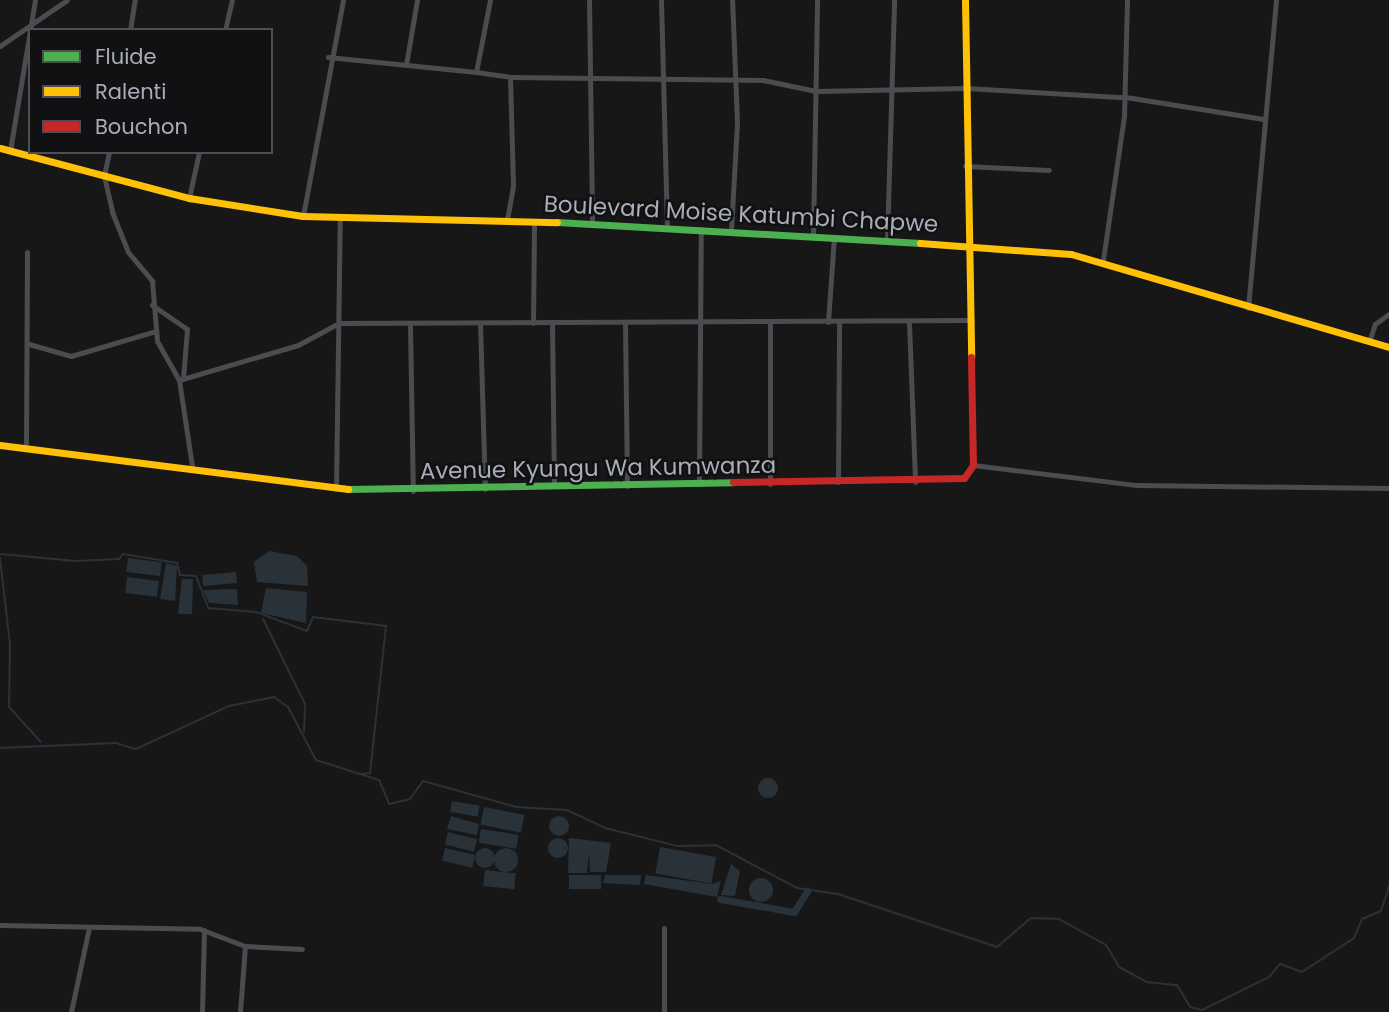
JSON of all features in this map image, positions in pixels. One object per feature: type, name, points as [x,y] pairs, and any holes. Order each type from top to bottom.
[{"type":"street","points":[[30,26],[35,0]]},
{"type":"street","points":[[0,46],[67,0]]},
{"type":"street","points":[[130,28],[135,0]]},
{"type":"street","points":[[225,28],[232,0]]},
{"type":"street","points":[[303,216],[328,57],[343,0]]},
{"type":"street","points":[[406,65],[417,0]]},
{"type":"street","points":[[476,72],[490,0]]},
{"type":"street","points":[[589,0],[592,225]]},
{"type":"street","points":[[661,0],[667,224]]},
{"type":"street","points":[[731,230],[734,80],[732,0]]},
{"type":"street","points":[[813,235],[817,0]]},
{"type":"street","points":[[887,240],[894,0]]},
{"type":"street","points":[[965,0],[965,166],[972,320],[973,465],[1137,485],[1389,488]]},
{"type":"street","points":[[1103,260],[1125,98],[1127,0]]},
{"type":"street","points":[[1248,309],[1263,118],[1276,0]]},
{"type":"street","points":[[10,151],[28,38]]},
{"type":"street","points":[[328,57],[509,77],[734,80],[816,91],[966,88],[1125,98],[1263,118]]},
{"type":"street","points":[[507,221],[513,186],[509,77]]},
{"type":"street","name":"Boulevard Moise Katumbi Chapwe","points":[[0,148],[189,198],[303,216],[592,225],[667,224],[701,229],[970,246],[1103,260],[1248,309],[1389,347]]},
{"type":"street","points":[[109,154],[104,176],[120,236],[152,281],[156,331],[181,379]]},
{"type":"street","points":[[189,198],[199,154]]},
{"type":"street","points":[[965,166],[1049,170]]},
{"type":"street","points":[[336,489],[340,218]]},
{"type":"street","points":[[533,323],[534,222]]},
{"type":"street","points":[[699,485],[696,323],[701,229]]},
{"type":"street","points":[[828,322],[834,237]]},
{"type":"street","points":[[26,444],[29,344],[27,252]]},
{"type":"street","points":[[152,305],[187,330],[181,379],[192,466]]},
{"type":"street","points":[[1369,342],[1374,324],[1389,314]]},
{"type":"street","points":[[181,379],[298,345],[339,323],[410,326],[625,322],[839,324],[972,320]]},
{"type":"street","points":[[625,322],[627,486]]},
{"type":"street","points":[[770,322],[770,484]]},
{"type":"street","points":[[480,323],[485,489]]},
{"type":"street","points":[[552,323],[554,486]]},
{"type":"street","points":[[909,323],[915,482]]},
{"type":"street","points":[[838,483],[839,324]]},
{"type":"street","points":[[410,326],[413,491]]},
{"type":"street","points":[[29,344],[71,356],[156,331]]},
{"type":"street","name":"Avenue Kyungu Wa Kumwanza","points":[[0,445],[26,444],[336,489],[413,491],[554,486],[915,482],[964,478],[973,465]]},
{"type":"street","points":[[0,925],[204,930],[245,946],[302,949]]},
{"type":"street","points":[[71,1012],[89,928]]},
{"type":"street","points":[[664,928],[664,1012]]},
{"type":"street","points":[[202,1012],[204,930]]},
{"type":"street","points":[[240,1012],[245,946]]},
{"type":"shaded area","points":[[269,551],[297,556],[307,566],[308,586],[257,582],[254,562]]},
{"type":"shaded area","points":[[128,558],[162,562],[160,576],[126,572]]},
{"type":"shaded area","points":[[166,563],[177,566],[175,601],[160,599]]},
{"type":"shaded area","points":[[236,572],[237,583],[203,586],[202,575]]},
{"type":"shaded area","points":[[127,577],[159,581],[157,597],[125,593]]},
{"type":"shaded area","points":[[182,579],[193,579],[192,614],[178,614]]},
{"type":"shaded area","points":[[266,588],[307,592],[306,623],[261,613]]},
{"type":"shaded area","points":[[237,589],[238,605],[209,603],[203,590]]},
{"type":"shaded area","points":[[768,778],[775,781],[778,788],[775,795],[768,798],[761,795],[758,788],[761,781]]},
{"type":"shaded area","points":[[452,801],[480,806],[478,817],[450,812]]},
{"type":"shaded area","points":[[484,807],[524,815],[521,832],[481,825]]},
{"type":"shaded area","points":[[451,816],[479,824],[477,835],[447,829]]},
{"type":"shaded area","points":[[559,816],[566,819],[569,826],[566,833],[559,836],[552,833],[549,826],[552,819]]},
{"type":"shaded area","points":[[481,829],[519,835],[516,849],[479,843]]},
{"type":"shaded area","points":[[448,832],[477,839],[474,852],[445,845]]},
{"type":"shaded area","points":[[558,838],[565,841],[568,848],[565,855],[558,858],[551,855],[548,848],[551,841]]},
{"type":"shaded area","points":[[569,838],[611,843],[606,872],[590,872],[589,852],[587,873],[568,873]]},
{"type":"shaded area","points":[[660,847],[716,857],[711,883],[655,874]]},
{"type":"shaded area","points":[[445,848],[475,855],[472,868],[442,861]]},
{"type":"shaded area","points":[[485,848],[492,851],[495,858],[492,865],[485,868],[478,865],[475,858],[478,851]]},
{"type":"shaded area","points":[[506,848],[517,855],[518,860],[511,871],[506,872],[495,865],[494,860],[501,849]]},
{"type":"shaded area","points":[[731,864],[740,871],[735,896],[721,895]]},
{"type":"shaded area","points":[[485,870],[516,873],[514,889],[483,886]]},
{"type":"shaded area","points":[[569,875],[601,875],[601,889],[569,889]]},
{"type":"shaded area","points":[[605,875],[641,875],[640,885],[603,883]]},
{"type":"shaded area","points":[[646,875],[712,884],[721,881],[717,897],[644,884]]},
{"type":"shaded area","points":[[761,878],[769,882],[773,890],[769,898],[761,902],[753,898],[749,890],[753,882]]},
{"type":"waterway","points":[[0,554],[76,561],[119,559],[123,554],[177,563],[180,575],[196,576],[208,608],[256,612],[307,631],[313,617],[386,626],[370,773],[359,774]]},
{"type":"waterway","points":[[0,558],[10,644],[9,707],[41,742]]},
{"type":"waterway","points":[[263,619],[305,704],[304,732]]},
{"type":"waterway","points":[[0,748],[116,743],[136,749],[229,706],[274,697],[288,707],[316,760],[379,780],[389,804],[410,799],[423,781],[516,807],[567,810],[605,828],[677,846],[716,845],[797,888],[838,894],[997,947],[1031,918],[1059,919],[1106,945],[1119,967],[1147,982],[1177,985],[1190,1007],[1202,1010],[1269,977],[1280,964],[1302,972],[1354,938],[1362,919],[1381,911],[1389,886]]},
{"type":"waterway","points":[[720,899],[794,912],[807,891]]},
{"type":"traffic: fast","points":[[557,222],[920,243]]},
{"type":"traffic: fast","points":[[348,489],[733,482]]},
{"type":"traffic: slow","points":[[965,0],[971,357]]},
{"type":"traffic: slow","points":[[0,148],[189,198],[303,216],[557,222]]},
{"type":"traffic: slow","points":[[920,243],[1071,254],[1389,347]]},
{"type":"traffic: slow","points":[[0,445],[348,489]]},
{"type":"traffic: jam","points":[[733,482],[964,478],[973,465],[971,357]]}]
